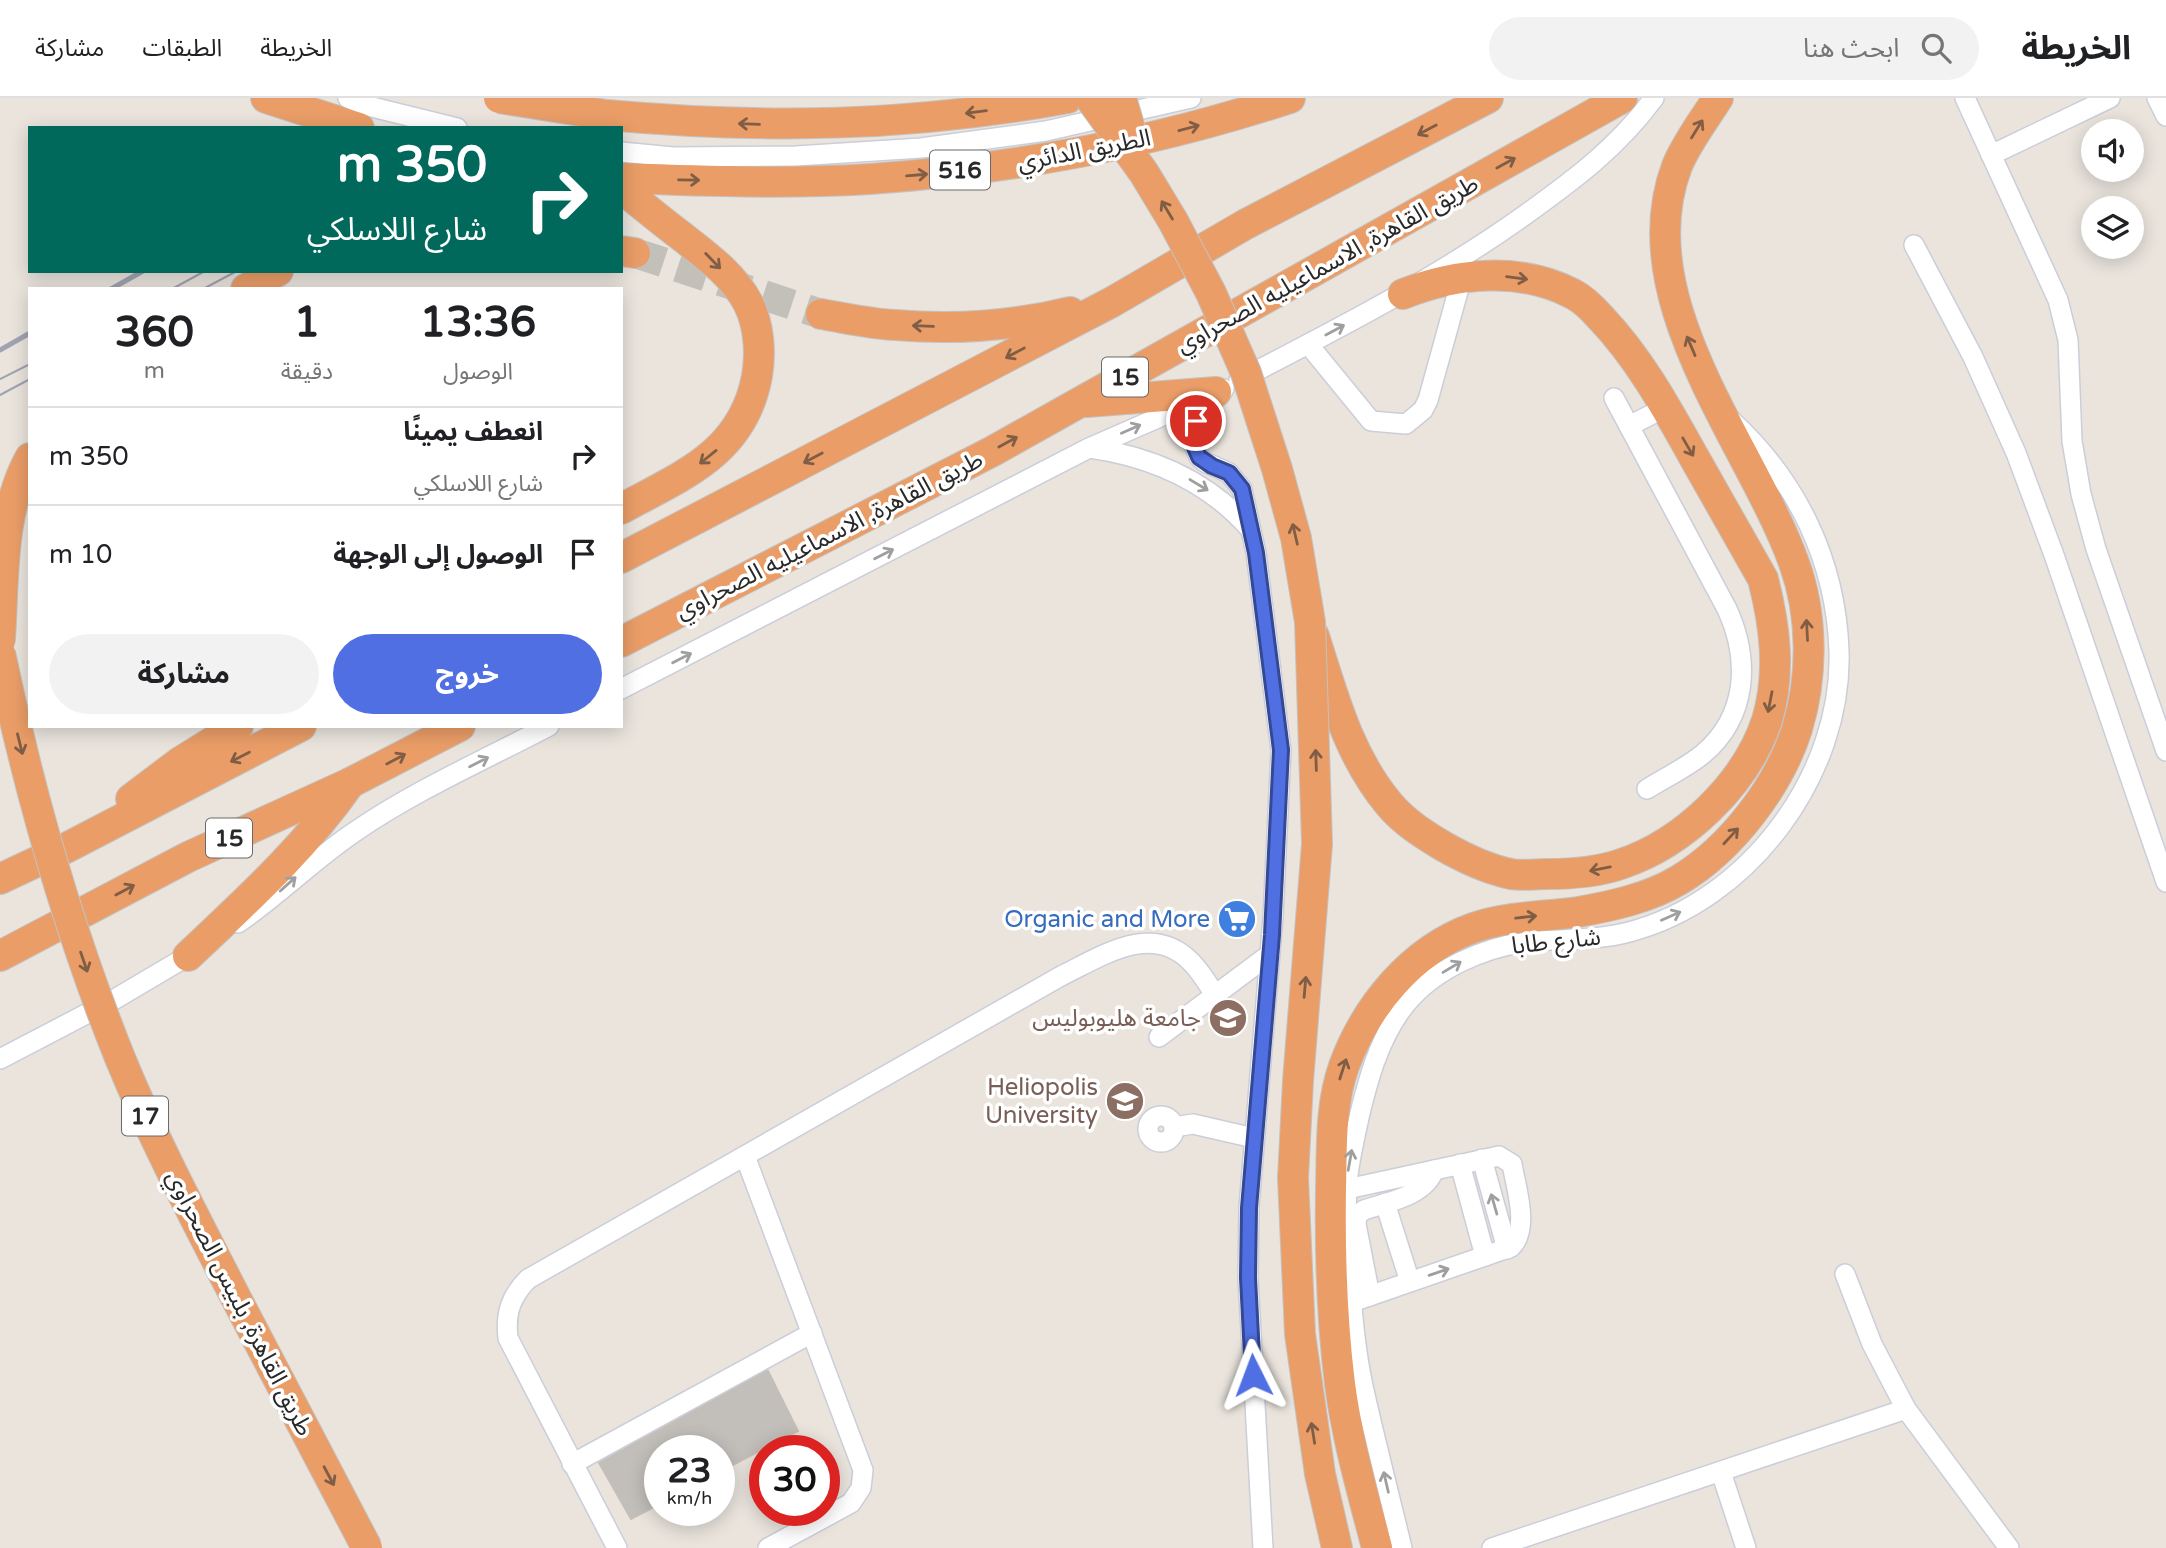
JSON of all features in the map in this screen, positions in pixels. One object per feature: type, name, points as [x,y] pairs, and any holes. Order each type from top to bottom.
[{"type":"highway","points":[[266,98],[354,117]]},
{"type":"highway","name":"516","points":[[499,98],[606,115],[730,124],[856,123],[939,117],[1068,98]]},
{"type":"highway","points":[[1090,98],[1144,173],[1211,293],[1246,373],[1277,468],[1296,538],[1310,622],[1317,844],[1298,1081],[1293,1178],[1295,1261],[1301,1347],[1320,1474],[1337,1548]]},
{"type":"highway","points":[[1121,98],[1144,173]]},
{"type":"highway","name":"الطريق الدائري","points":[[623,178],[792,181],[943,173],[1104,147],[1239,115],[1290,98]]},
{"type":"highway","points":[[623,557],[1112,302],[1246,224],[1488,98]]},
{"type":"highway","name":"طريق القاهرة, الاسماعيليه الصحراوي","points":[[623,641],[993,451],[1622,98]]},
{"type":"highway","points":[[1377,1548],[1353,1453],[1351,1384],[1331,1213],[1333,1106],[1343,1068],[1353,1044],[1379,1000],[1405,971],[1436,946],[1472,928],[1508,919],[1578,912],[1631,901],[1677,881],[1707,860],[1765,795],[1784,764],[1797,728],[1808,683],[1808,623],[1796,567],[1718,409],[1688,338],[1672,289],[1664,248],[1667,208],[1677,167],[1695,132],[1718,98]]},
{"type":"highway","points":[[623,190],[706,254],[748,302],[756,329],[760,362],[747,414],[714,454],[623,508]]},
{"type":"highway","points":[[250,287],[274,273]]},
{"type":"highway","points":[[1310,622],[1343,727],[1360,764],[1389,805],[1418,832],[1467,860],[1512,874],[1570,874],[1621,864],[1664,844],[1704,814],[1740,776],[1766,721],[1776,673],[1772,616],[1763,579],[1629,349],[1595,311],[1576,295],[1524,278],[1462,277],[1422,286],[1403,294]]},
{"type":"highway","points":[[821,314],[893,325],[967,327],[1040,319],[1112,302]]},
{"type":"highway","points":[[1080,402],[1221,390]]},
{"type":"highway","points":[[0,639],[8,524],[21,474],[28,462]]},
{"type":"highway","name":"طريق القاهرة, بلبيس الصحراوي","points":[[0,653],[17,733],[52,863],[90,979],[121,1059],[192,1215],[367,1548]]},
{"type":"highway","points":[[0,879],[68,847],[297,728]]},
{"type":"highway","name":"15","points":[[0,956],[188,857],[350,783],[456,728]]},
{"type":"highway","points":[[68,847],[221,731]]},
{"type":"highway","points":[[188,956],[304,844],[350,783]]},
{"type":"street","points":[[623,152],[673,157],[796,156],[921,148],[1046,131],[1191,98]]},
{"type":"street","points":[[623,688],[1089,448],[1221,390],[1403,294],[1472,252],[1594,164],[1618,142],[1654,98]]},
{"type":"street","points":[[1965,98],[2058,300],[2064,319],[2069,350],[2072,441],[2085,513],[2166,751]]},
{"type":"street","points":[[1992,155],[2110,98]]},
{"type":"street","points":[[2157,98],[2166,116]]},
{"type":"street","points":[[354,117],[365,105],[449,126]]},
{"type":"street","points":[[1914,245],[1973,357],[2016,453],[2054,555],[2166,882]]},
{"type":"street","points":[[1308,344],[1371,421],[1406,424],[1423,410],[1428,400],[1462,277]]},
{"type":"street","points":[[1221,390],[1196,421],[1193,443],[1199,457],[1229,473],[1242,489],[1256,553],[1281,750],[1270,954],[1254,1138],[1248,1278],[1263,1548]]},
{"type":"street","points":[[1614,398],[1727,609],[1741,645],[1743,665],[1737,703],[1718,737],[1705,752],[1689,764],[1647,789]]},
{"type":"street","points":[[1629,426],[1665,407]]},
{"type":"street","name":"شارع طابا","points":[[1402,1548],[1351,1384],[1361,1299],[1346,1234],[1349,1164],[1370,1073],[1382,1039],[1402,1008],[1428,982],[1459,962],[1494,948],[1534,941],[1583,940],[1630,932],[1674,916],[1715,892],[1751,861],[1781,825],[1806,786],[1829,730],[1840,674],[1838,624],[1821,550],[1808,520],[1750,438],[1718,409]]},
{"type":"street","points":[[1089,448],[1139,458],[1185,477],[1221,500],[1251,530]]},
{"type":"street","points":[[0,1059],[105,1004],[188,956],[268,903],[329,850],[372,820],[407,799],[545,728]]},
{"type":"street","points":[[617,1548],[508,1338],[506,1325],[512,1299],[528,1279],[1061,976],[1126,945],[1143,942],[1161,944],[1177,951],[1191,961],[1215,995]]},
{"type":"street","points":[[1159,1037],[1270,954]]},
{"type":"street","points":[[1174,1127],[1193,1124],[1254,1138]]},
{"type":"street","points":[[745,1156],[860,1462],[863,1479],[861,1488],[851,1503],[768,1548]]},
{"type":"street","points":[[1347,1189],[1482,1159],[1499,1156],[1512,1164],[1522,1225],[1518,1239],[1507,1249],[1361,1299],[1356,1220],[1360,1212],[1420,1189],[1431,1179],[1434,1170]]},
{"type":"street","points":[[1482,1159],[1507,1249]]},
{"type":"street","points":[[1460,1164],[1485,1256]]},
{"type":"street","points":[[1385,1203],[1409,1282]]},
{"type":"street","points":[[1845,1274],[1872,1344],[1906,1409],[2009,1548]]},
{"type":"street","points":[[572,1464],[812,1333]]},
{"type":"street","points":[[1492,1548],[1906,1409]]},
{"type":"street","points":[[1721,1472],[1746,1548]]},
{"type":"building","points":[[767,1369],[798,1431],[790,1435],[749,1435],[749,1456],[735,1464],[735,1435],[649,1435]]},
{"type":"building","points":[[644,1438],[644,1512],[631,1519],[599,1463]]},
{"type":"tunnel","points":[[635,253],[821,314]]},
{"type":"tram line","points":[[176,287],[201,273]]},
{"type":"tram line","points":[[207,287],[233,273]]},
{"type":"tram line","points":[[0,379],[28,365]]},
{"type":"tram line","points":[[0,395],[28,380]]},
{"type":"railway","points":[[115,287],[139,273]]},
{"type":"railway","points":[[0,350],[28,334]]},
{"type":"place","name":"Organic and More","points":[[1237,919]]},
{"type":"place","name":"جامعة هليوبوليس","points":[[1228,1018]]},
{"type":"place","name":"Heliopolis University","points":[[1125,1101]]},
{"type":"route","points":[[1196,421],[1192,436],[1199,457],[1229,473],[1242,489],[1256,553],[1281,750],[1272,935],[1249,1208],[1248,1278],[1253,1375]]}]
